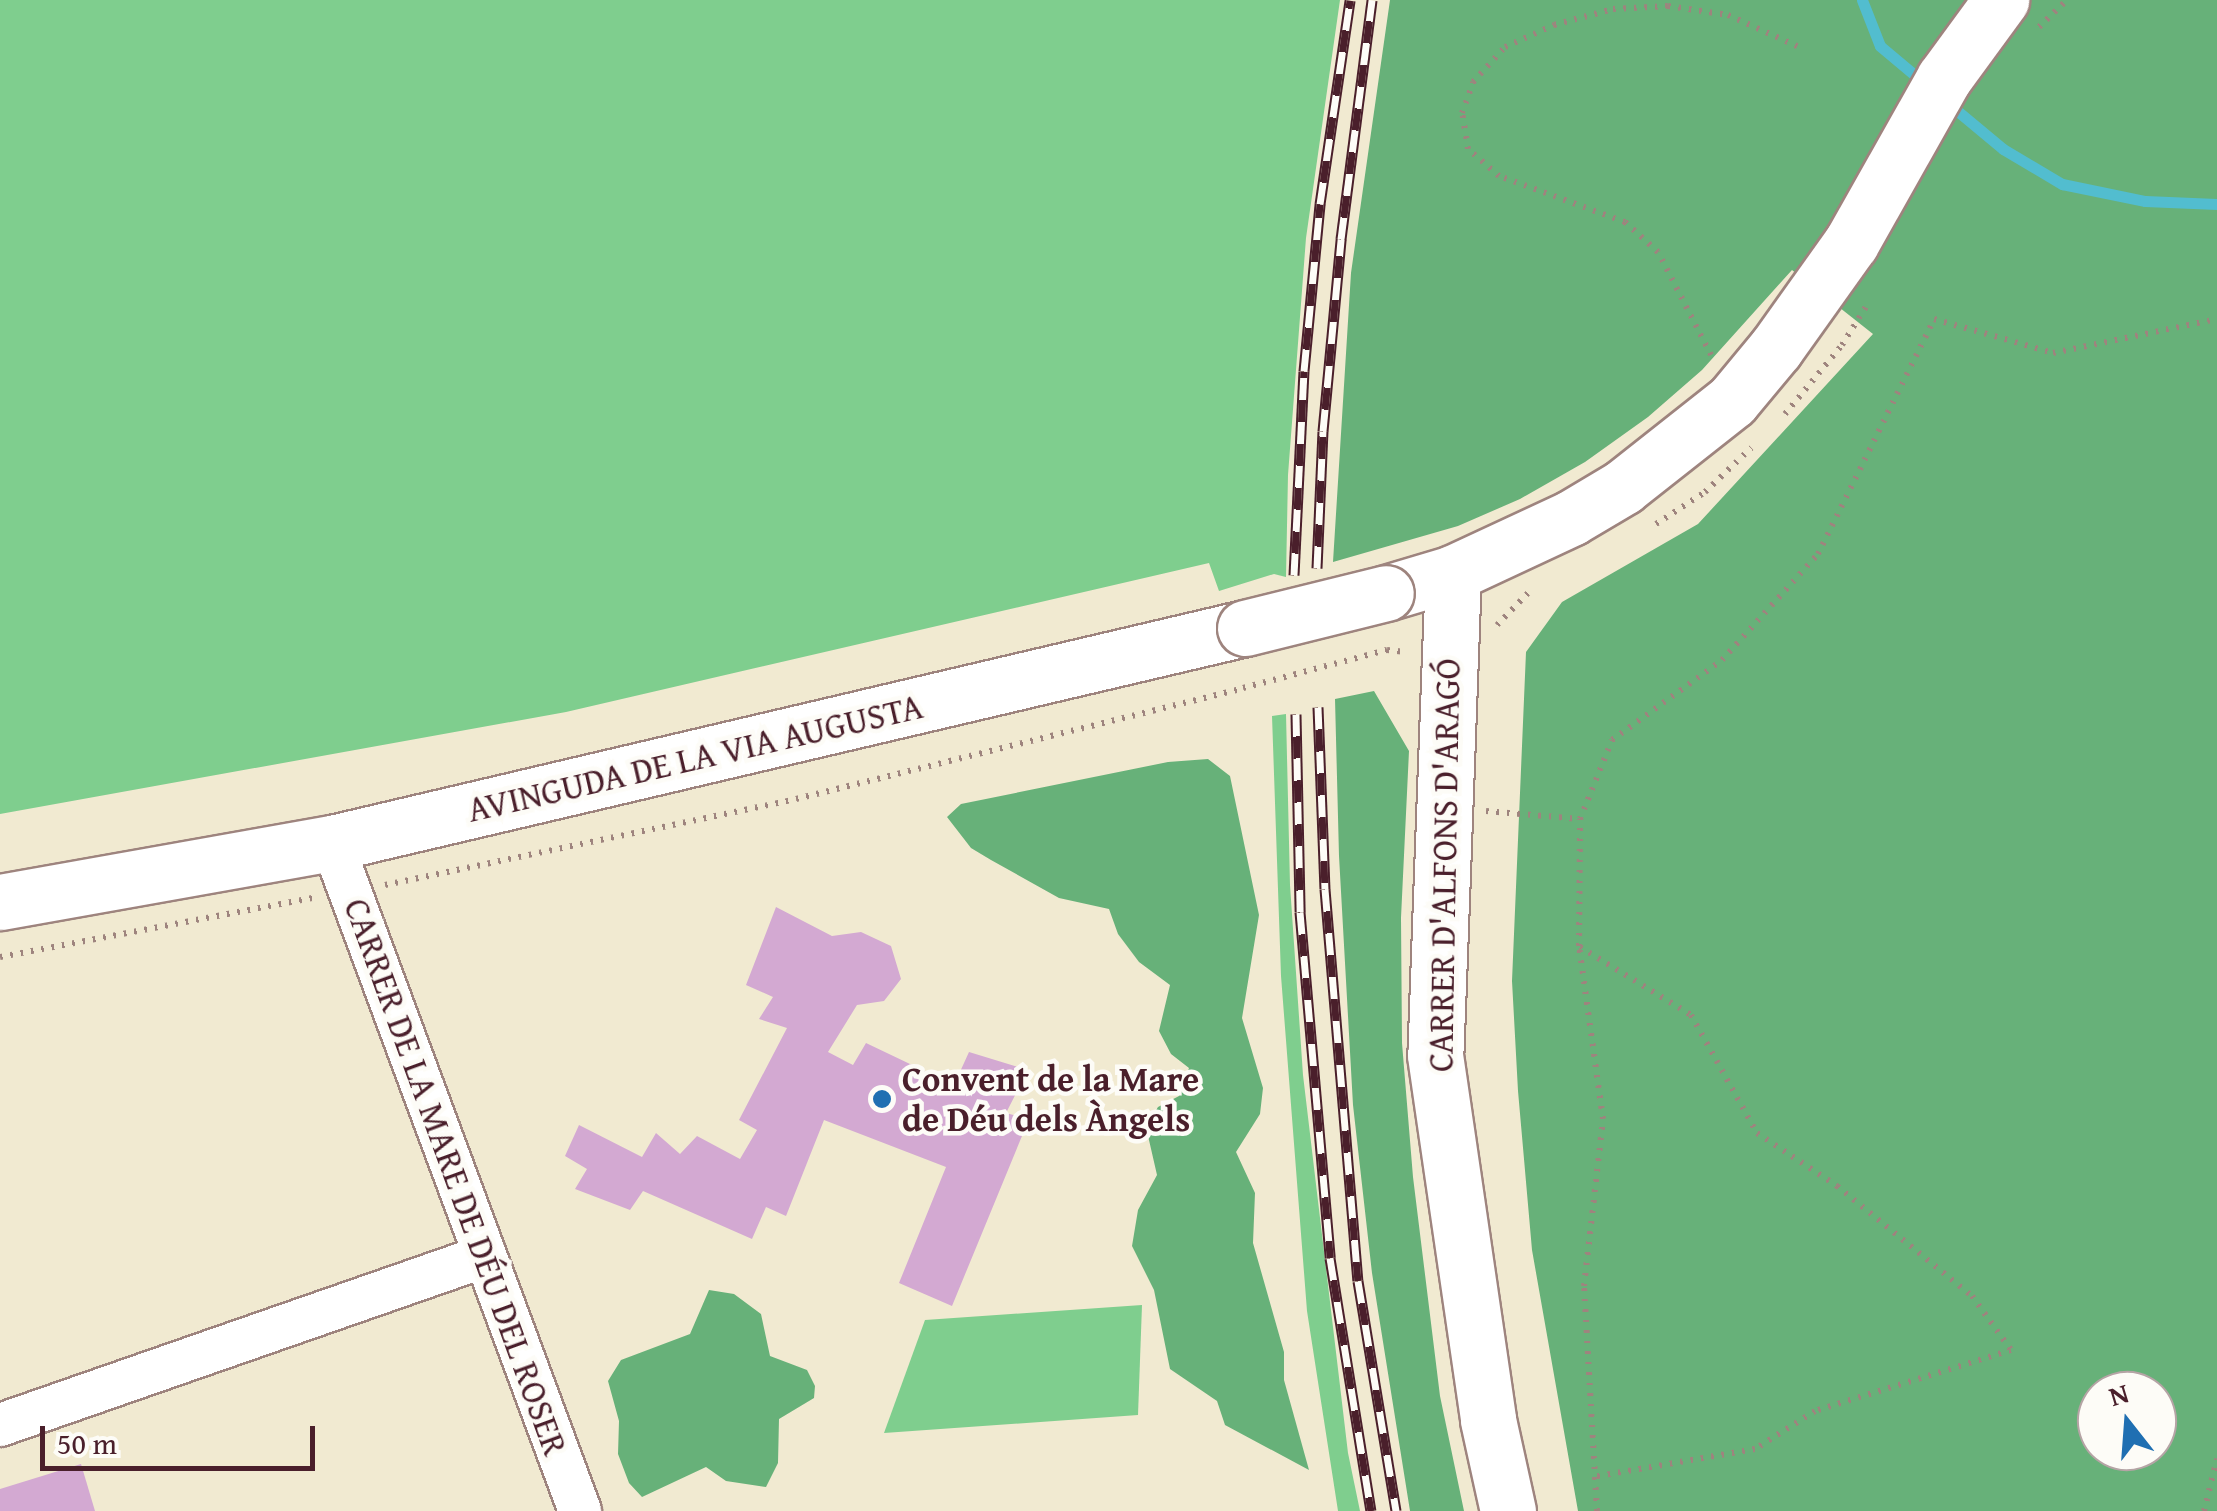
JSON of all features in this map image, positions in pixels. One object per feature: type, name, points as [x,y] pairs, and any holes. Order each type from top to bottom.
[{"type":"street","points":[[1453,573],[1572,518],[1624,487],[1732,402],[1776,348],[1850,243],[1944,78],[2001,0]]},
{"type":"street","name":"AVINGUDA DE LA VIA AUGUSTA","points":[[0,902],[341,867],[1453,573]]},
{"type":"street","name":"CARRER D'ALFONS D'ARAGÓ","points":[[1453,573],[1435,1056],[1488,1420],[1508,1511]]},
{"type":"street","name":"CARRER DE LA MARE DE DÉU DEL ROSER","points":[[341,867],[580,1511]]},
{"type":"street","points":[[0,1425],[486,1256]]},
{"type":"path","points":[[1732,402],[1688,304],[1658,252],[1625,222],[1499,176],[1468,149],[1462,113],[1473,82],[1505,47],[1554,25],[1612,9],[1668,6],[1728,15],[1797,46]]},
{"type":"path","points":[[1597,1511],[1584,1286],[1603,1119],[1579,946],[1580,819],[1612,740],[1722,660],[1818,554],[1934,319],[2053,353],[2217,319]]},
{"type":"path","points":[[1490,632],[1525,594],[1541,585]]},
{"type":"path","points":[[0,957],[341,867],[796,799],[1387,650]]},
{"type":"path","points":[[1479,828],[1479,810],[1580,819]]},
{"type":"path","points":[[1579,946],[1691,1015],[1756,1134],[1837,1186],[1972,1296],[2011,1350],[1815,1410],[1755,1449],[1593,1476]]},
{"type":"path","points":[[2204,1511],[2217,1460]]},
{"type":"green space","points":[[0,0],[1340,0],[1306,238],[1288,475],[1286,577],[1274,574],[1219,591],[1209,563],[566,712],[0,814]]},
{"type":"green space","points":[[1390,0],[2217,0],[2217,1511],[1578,1511],[1532,1250],[1518,1091],[1512,981],[1526,652],[1562,602],[1698,524],[1873,334],[1792,270],[1702,370],[1648,417],[1585,462],[1520,499],[1458,526],[1333,562],[1351,273]]},
{"type":"green space","points":[[1374,691],[1409,751],[1401,918],[1402,1043],[1413,1177],[1440,1396],[1464,1511],[1410,1511],[1372,1273],[1353,1105],[1335,699]]},
{"type":"green space","points":[[1286,714],[1290,885],[1303,1075],[1348,1453],[1360,1511],[1338,1511],[1307,1311],[1281,976],[1272,716]]},
{"type":"green space","points":[[1208,759],[1230,776],[1259,915],[1242,1018],[1263,1088],[1260,1114],[1236,1152],[1255,1193],[1253,1243],[1284,1352],[1284,1380],[1309,1470],[1225,1425],[1217,1401],[1170,1369],[1154,1290],[1132,1246],[1138,1210],[1157,1175],[1146,1127],[1158,1107],[1179,1096],[1189,1068],[1171,1054],[1159,1031],[1170,985],[1139,962],[1118,934],[1109,909],[1059,898],[991,860],[971,848],[947,817],[961,804],[1168,762]]},
{"type":"green space","points":[[709,1290],[734,1294],[761,1314],[770,1356],[807,1370],[815,1386],[814,1398],[779,1419],[778,1463],[766,1487],[726,1481],[706,1467],[642,1497],[629,1483],[618,1454],[619,1421],[608,1381],[621,1360],[690,1334]]},
{"type":"green space","points":[[1142,1305],[1138,1415],[884,1433],[925,1320]]},
{"type":"building","name":"Convent de la Mare de Déu dels Àngels","points":[[776,907],[832,936],[861,932],[891,946],[901,979],[884,1001],[857,1005],[828,1052],[853,1065],[866,1043],[954,1085],[969,1052],[1028,1070],[1006,1113],[1029,1119],[952,1306],[899,1283],[946,1167],[824,1120],[786,1216],[766,1207],[752,1239],[643,1191],[630,1210],[575,1189],[587,1169],[565,1156],[579,1125],[642,1157],[656,1133],[680,1154],[697,1136],[740,1159],[757,1130],[739,1120],[787,1028],[759,1019],[773,997],[746,985]]},
{"type":"building","points":[[81,1464],[95,1511],[0,1511],[0,1489]]},
{"type":"waterway","points":[[1862,0],[1880,46],[1923,82]]},
{"type":"waterway","points":[[1949,104],[2003,149],[2062,184],[2145,201],[2217,204]]},
{"type":"railway","points":[[1294,575],[1304,371],[1320,204],[1350,0]]},
{"type":"railway","points":[[1317,568],[1323,431],[1341,239],[1372,0]]},
{"type":"railway","points":[[1318,707],[1325,889],[1358,1281],[1396,1511]]},
{"type":"railway","points":[[1296,714],[1300,912],[1330,1258],[1371,1511]]},
{"type":"place","name":"Convent de la Mare de Déu dels Àngels","points":[[882,1099]]}]
